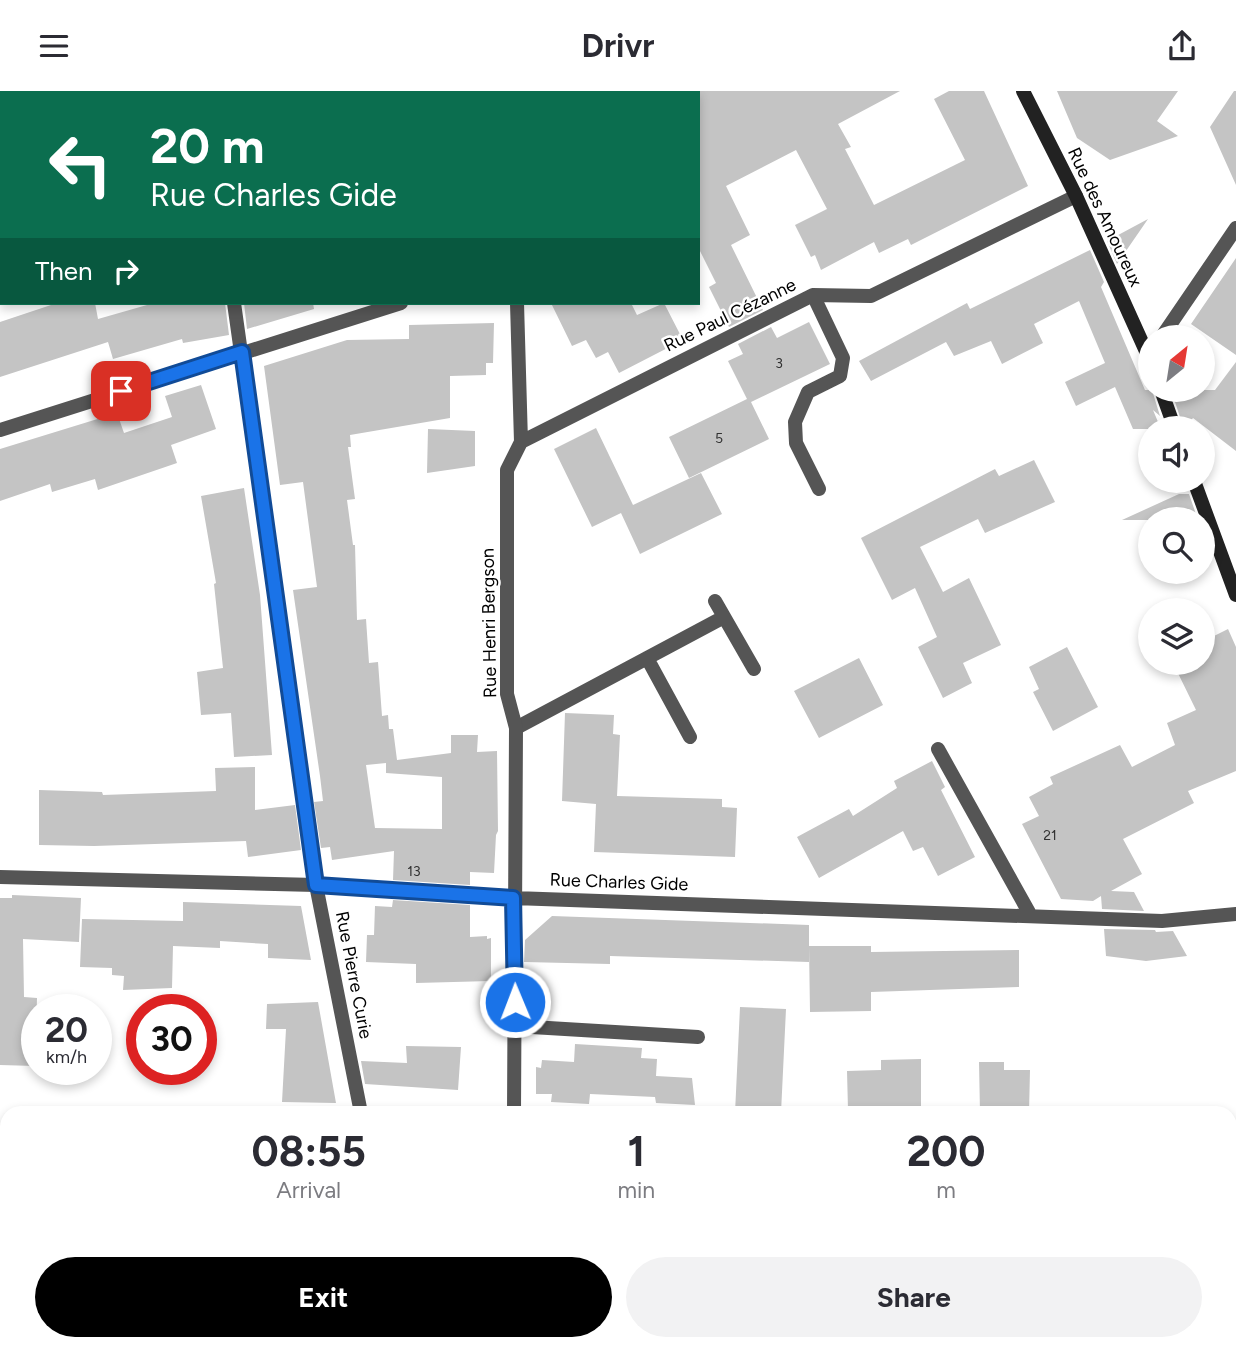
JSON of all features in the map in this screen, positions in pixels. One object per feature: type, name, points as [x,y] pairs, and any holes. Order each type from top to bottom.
[{"type":"street","name":"Rue des Amoureux","points":[[1023,91],[1076,196],[1138,333]]},
{"type":"street","name":"Rue Paul Cézanne","points":[[521,442],[813,295],[871,296],[1076,196]]},
{"type":"street","points":[[1170,325],[1236,228]]},
{"type":"street","points":[[813,295],[843,358],[840,376],[808,393],[795,422],[796,443],[819,489]]},
{"type":"street","name":"Rue Pierre Curie","points":[[234,305],[316,885],[360,1106]]},
{"type":"street","points":[[0,430],[395,305]]},
{"type":"street","name":"Rue Henri Bergson","points":[[513,1106],[516,728],[507,694],[507,470],[521,442],[517,305]]},
{"type":"street","points":[[1198,493],[1236,595]]},
{"type":"street","points":[[715,601],[754,669]]},
{"type":"street","points":[[516,728],[724,617]]},
{"type":"street","points":[[647,659],[690,737]]},
{"type":"street","points":[[938,749],[1031,916]]},
{"type":"street","name":"Rue Charles Gide","points":[[0,877],[316,885],[513,898],[1162,921],[1236,914]]},
{"type":"street","points":[[515,1026],[698,1037]]},
{"type":"building","points":[[700,91],[900,91],[838,124],[851,147],[845,149],[874,205],[965,160],[934,99],[949,91],[984,91],[1028,186],[911,245],[908,239],[879,253],[874,242],[821,270],[815,255],[811,257],[795,225],[827,209],[796,150],[726,186],[750,235],[731,245],[763,310],[729,327],[709,287],[716,283],[700,251]]},
{"type":"building","points":[[1057,91],[1178,91],[1157,121],[1178,136],[1110,160],[1077,138]]},
{"type":"building","points":[[1236,91],[1236,185],[1210,127]]},
{"type":"building","points":[[1148,219],[1117,264],[1107,241]]},
{"type":"building","points":[[1090,250],[1104,282],[1101,287],[1138,374],[1138,403],[1156,403],[1160,416],[1153,410],[1156,416],[1138,416],[1138,429],[1133,429],[1115,387],[1076,406],[1065,382],[1105,363],[1079,301],[1034,324],[1043,343],[1002,364],[991,341],[954,356],[946,342],[871,381],[859,361],[967,303],[970,309]]},
{"type":"building","points":[[1236,258],[1236,355],[1215,341],[1215,325],[1191,324]]},
{"type":"building","points":[[51,305],[95,305],[98,319],[147,305],[225,305],[229,335],[183,343],[182,339],[113,359],[108,342],[0,377],[0,322]]},
{"type":"building","points":[[244,305],[313,305],[314,309],[247,329]]},
{"type":"building","points":[[552,305],[632,305],[637,315],[665,305],[683,340],[619,373],[608,352],[596,358],[586,340],[572,346]]},
{"type":"building","points":[[809,322],[830,364],[751,402],[769,439],[689,478],[669,437],[747,399],[728,361],[743,354],[738,344],[771,327],[777,338]]},
{"type":"building","points":[[494,323],[493,363],[486,363],[486,375],[450,376],[450,418],[350,435],[351,447],[348,447],[355,499],[347,500],[355,545],[357,620],[366,619],[369,663],[378,662],[382,716],[388,715],[389,729],[393,729],[397,760],[451,753],[451,735],[478,735],[477,752],[497,751],[498,831],[494,873],[470,872],[470,885],[393,880],[394,851],[332,860],[330,847],[321,848],[314,802],[323,801],[293,590],[317,587],[303,482],[280,485],[264,366],[347,340],[409,339],[409,325]],"holes":[[[386,763],[386,773],[442,777],[442,829],[375,828],[366,765]]]},
{"type":"building","points":[[1236,362],[1236,451],[1215,435],[1215,416],[1180,416],[1175,403],[1214,403],[1215,390]]},
{"type":"building","points":[[201,385],[216,429],[171,445],[177,463],[98,490],[95,479],[52,492],[50,484],[0,501],[0,449],[117,413],[124,433],[172,417],[165,396]]},
{"type":"building","points":[[596,428],[633,505],[701,473],[722,514],[640,554],[621,513],[592,527],[554,449]]},
{"type":"building","points":[[428,429],[475,431],[475,466],[427,473]]},
{"type":"building","points":[[1034,460],[1055,502],[985,533],[978,519],[920,547],[943,592],[969,578],[1001,645],[963,663],[972,683],[943,698],[918,647],[937,637],[915,588],[892,600],[861,538],[995,469],[999,476]]},
{"type":"building","points":[[244,488],[260,595],[272,755],[234,757],[231,713],[201,715],[197,672],[223,668],[216,583],[201,496]]},
{"type":"building","points":[[1179,494],[1189,494],[1194,507],[1150,507]]},
{"type":"building","points":[[1138,513],[1138,520],[1122,520]]},
{"type":"building","points":[[1228,629],[1236,647],[1236,771],[1188,791],[1194,803],[1123,839],[1142,874],[1111,891],[1134,892],[1144,911],[1102,909],[1101,896],[1093,901],[1061,899],[1022,824],[1039,816],[1029,797],[1053,784],[1050,777],[1120,745],[1132,767],[1175,745],[1167,723],[1196,710],[1179,675],[1215,675],[1215,636]]},
{"type":"building","points":[[1067,647],[1098,707],[1053,731],[1033,692],[1039,689],[1029,667]]},
{"type":"building","points":[[859,658],[883,705],[819,738],[794,691]]},
{"type":"building","points":[[565,713],[614,715],[613,734],[620,735],[617,796],[722,799],[722,807],[737,808],[735,857],[594,852],[596,804],[562,801]]},
{"type":"building","points":[[932,761],[945,787],[941,790],[975,857],[938,876],[923,847],[913,851],[903,831],[819,878],[797,837],[849,809],[853,816],[897,788],[894,781]]},
{"type":"building","points":[[255,767],[255,810],[295,805],[301,850],[248,857],[246,841],[39,845],[39,790],[102,792],[103,795],[216,791],[215,768]]},
{"type":"building","points":[[12,895],[81,898],[79,942],[23,939],[21,1066],[0,1065],[0,898],[12,898]]},
{"type":"building","points":[[393,900],[470,905],[470,937],[491,938],[491,981],[416,983],[416,964],[366,962],[367,935],[374,935],[375,906],[392,907]]},
{"type":"building","points":[[183,902],[301,906],[311,960],[268,958],[268,944],[220,941],[220,948],[173,946],[172,988],[123,990],[124,976],[112,975],[112,968],[80,967],[82,919],[183,921]]},
{"type":"building","points":[[552,916],[809,925],[809,946],[871,946],[871,952],[1019,950],[1019,987],[871,992],[871,1011],[810,1012],[809,947],[809,962],[610,956],[610,964],[524,962],[525,940]]},
{"type":"building","points":[[1104,929],[1173,931],[1187,956],[1146,961],[1106,956]]},
{"type":"building","points":[[318,1002],[336,1103],[282,1102],[286,1029],[266,1029],[267,1004]]},
{"type":"building","points":[[740,1007],[786,1009],[781,1106],[735,1106]]},
{"type":"building","points":[[575,1044],[642,1048],[641,1058],[657,1059],[656,1076],[692,1078],[695,1105],[656,1103],[655,1097],[590,1094],[589,1104],[551,1102],[552,1094],[536,1094],[536,1067],[541,1068],[542,1060],[574,1062]]},
{"type":"building","points":[[406,1046],[461,1047],[458,1090],[365,1084],[361,1061],[407,1063]]},
{"type":"building","points":[[921,1059],[921,1106],[848,1106],[847,1071],[881,1070],[881,1060]]},
{"type":"building","points":[[979,1062],[1004,1062],[1004,1070],[1030,1070],[1029,1106],[980,1106]]},
{"type":"route","points":[[121,391],[242,352],[316,885],[513,898],[515,1002]]}]
